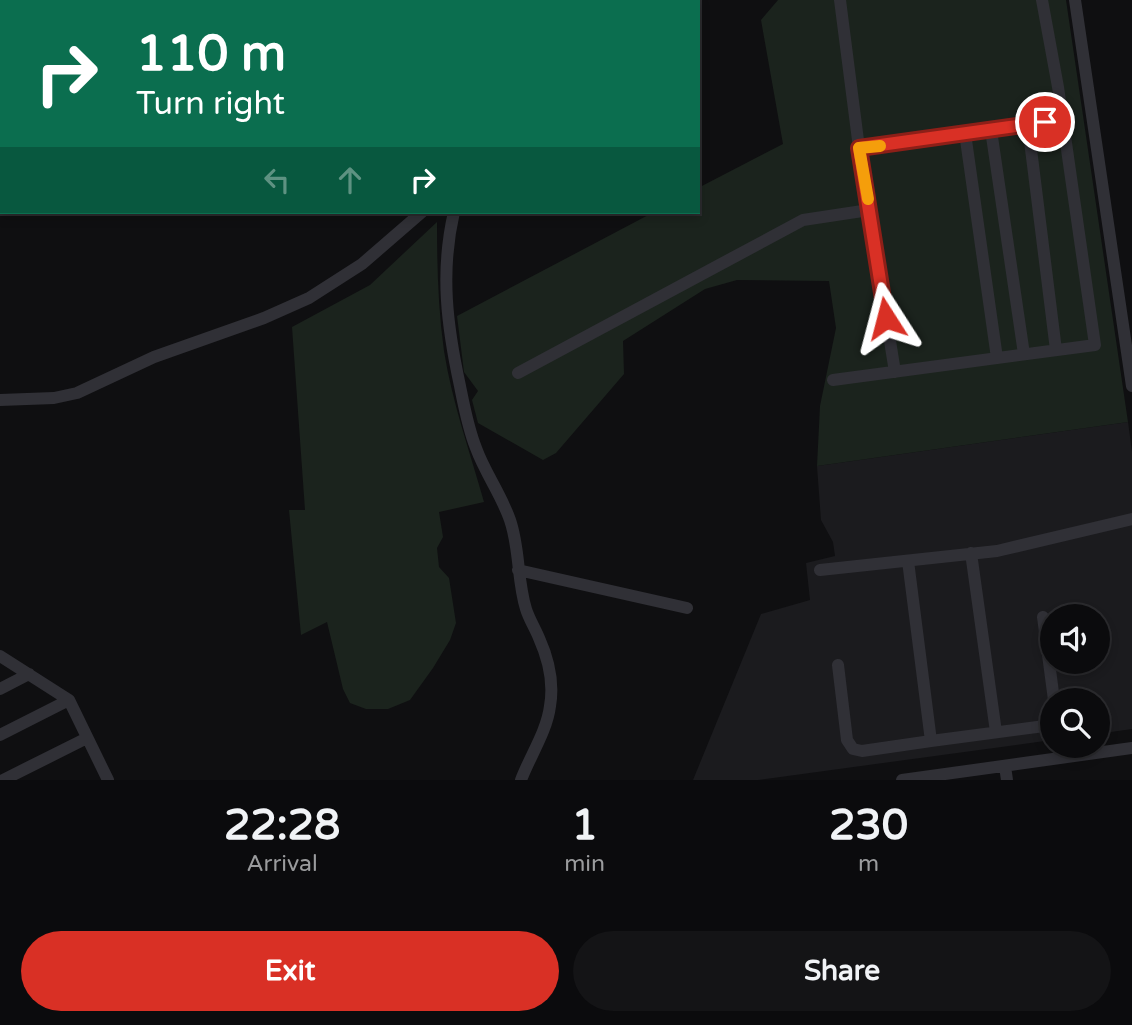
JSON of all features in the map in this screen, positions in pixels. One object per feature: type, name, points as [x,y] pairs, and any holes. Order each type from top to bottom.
[{"type":"street","points":[[833,380],[1095,345],[1058,87],[1042,0]]},
{"type":"street","points":[[1075,0],[1132,386]]},
{"type":"street","points":[[842,2],[859,148],[895,372]]},
{"type":"street","points":[[859,148],[1061,120]]},
{"type":"street","points":[[1028,125],[1056,350]]},
{"type":"street","points":[[991,130],[1024,354]]},
{"type":"street","points":[[965,134],[997,358]]},
{"type":"street","points":[[518,373],[803,220],[869,210]]},
{"type":"street","points":[[0,400],[54,398],[77,393],[146,360],[264,318],[309,298],[362,264],[420,214]]},
{"type":"street","points":[[454,214],[444,282],[452,349],[476,449],[511,523],[526,612],[539,638],[551,684],[550,707],[522,780]]},
{"type":"street","points":[[820,570],[997,551],[1132,519]]},
{"type":"street","points":[[971,554],[996,733]]},
{"type":"street","points":[[908,561],[931,741]]},
{"type":"street","points":[[519,570],[687,608]]},
{"type":"street","points":[[0,656],[69,700],[103,778]]},
{"type":"street","points":[[838,665],[847,740],[853,749],[862,751],[1040,727]]},
{"type":"street","points":[[0,689],[29,674]]},
{"type":"street","points":[[0,735],[69,700]]},
{"type":"street","points":[[3,780],[87,738]]},
{"type":"street","points":[[902,780],[1132,748]]},
{"type":"street","points":[[1005,766],[1007,780]]},
{"type":"shaded area","points":[[778,0],[1066,0],[1128,422],[817,466],[820,406],[836,328],[829,281],[737,280],[705,289],[623,341],[624,374],[556,453],[543,460],[478,423],[472,400],[478,391],[464,372],[457,316],[650,214],[700,214],[700,187],[783,144],[761,20]]},
{"type":"shaded area","points":[[437,222],[440,319],[447,370],[484,502],[439,512],[443,537],[437,548],[439,567],[449,578],[456,623],[450,640],[410,700],[388,709],[366,709],[350,703],[343,689],[327,622],[301,635],[289,510],[305,510],[292,327],[370,285]]},
{"type":"shaded area","points":[[1128,422],[1132,452],[1132,729],[1110,732],[1110,688],[1040,688],[1040,742],[758,780],[693,780],[761,614],[810,600],[806,563],[835,556],[833,542],[821,520],[817,466]]},
{"type":"slow traffic","points":[[868,199],[859,148],[880,146]]},
{"type":"route","points":[[886,318],[859,148],[1045,122]]}]
